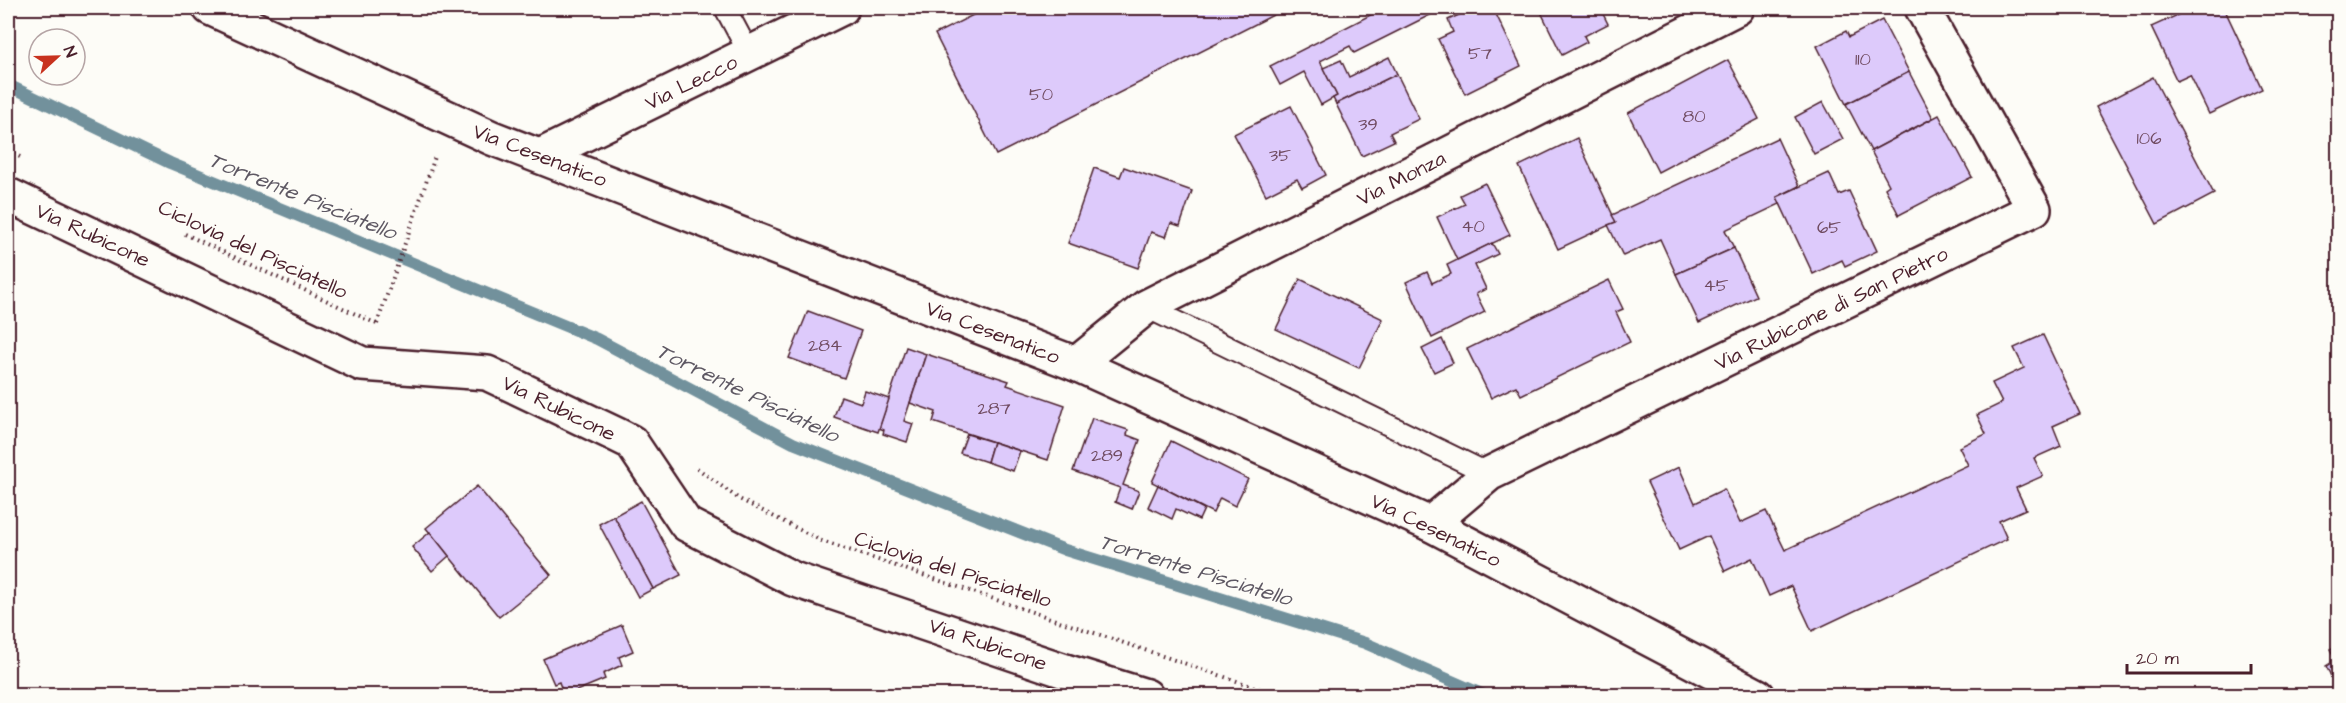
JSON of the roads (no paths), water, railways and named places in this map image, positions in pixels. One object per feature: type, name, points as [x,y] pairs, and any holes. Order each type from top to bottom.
[{"type":"street","name":"Via Cesenatico","points":[[210,8],[448,118],[540,156],[1076,364],[1430,524],[1758,696]]},
{"type":"street","name":"Via Monza","points":[[1076,364],[1146,307],[1737,8]]},
{"type":"street","name":"Via Rubicone di San Pietro","points":[[1430,524],[1489,474],[2034,209],[1922,8]]},
{"type":"street","name":"Via Lecco","points":[[540,156],[749,53],[830,10]]},
{"type":"street","name":"Via Rubicone","points":[[8,195],[362,364],[487,373],[631,442],[686,524],[793,579],[1146,696]]},
{"type":"lane","points":[[725,8],[749,53]]},
{"type":"lane","points":[[1146,307],[1489,474]]},
{"type":"waterway","name":"Torrente Pisciatello","points":[[8,85],[170,163],[597,339],[793,443],[1065,550],[1365,643],[1486,696]]}]
